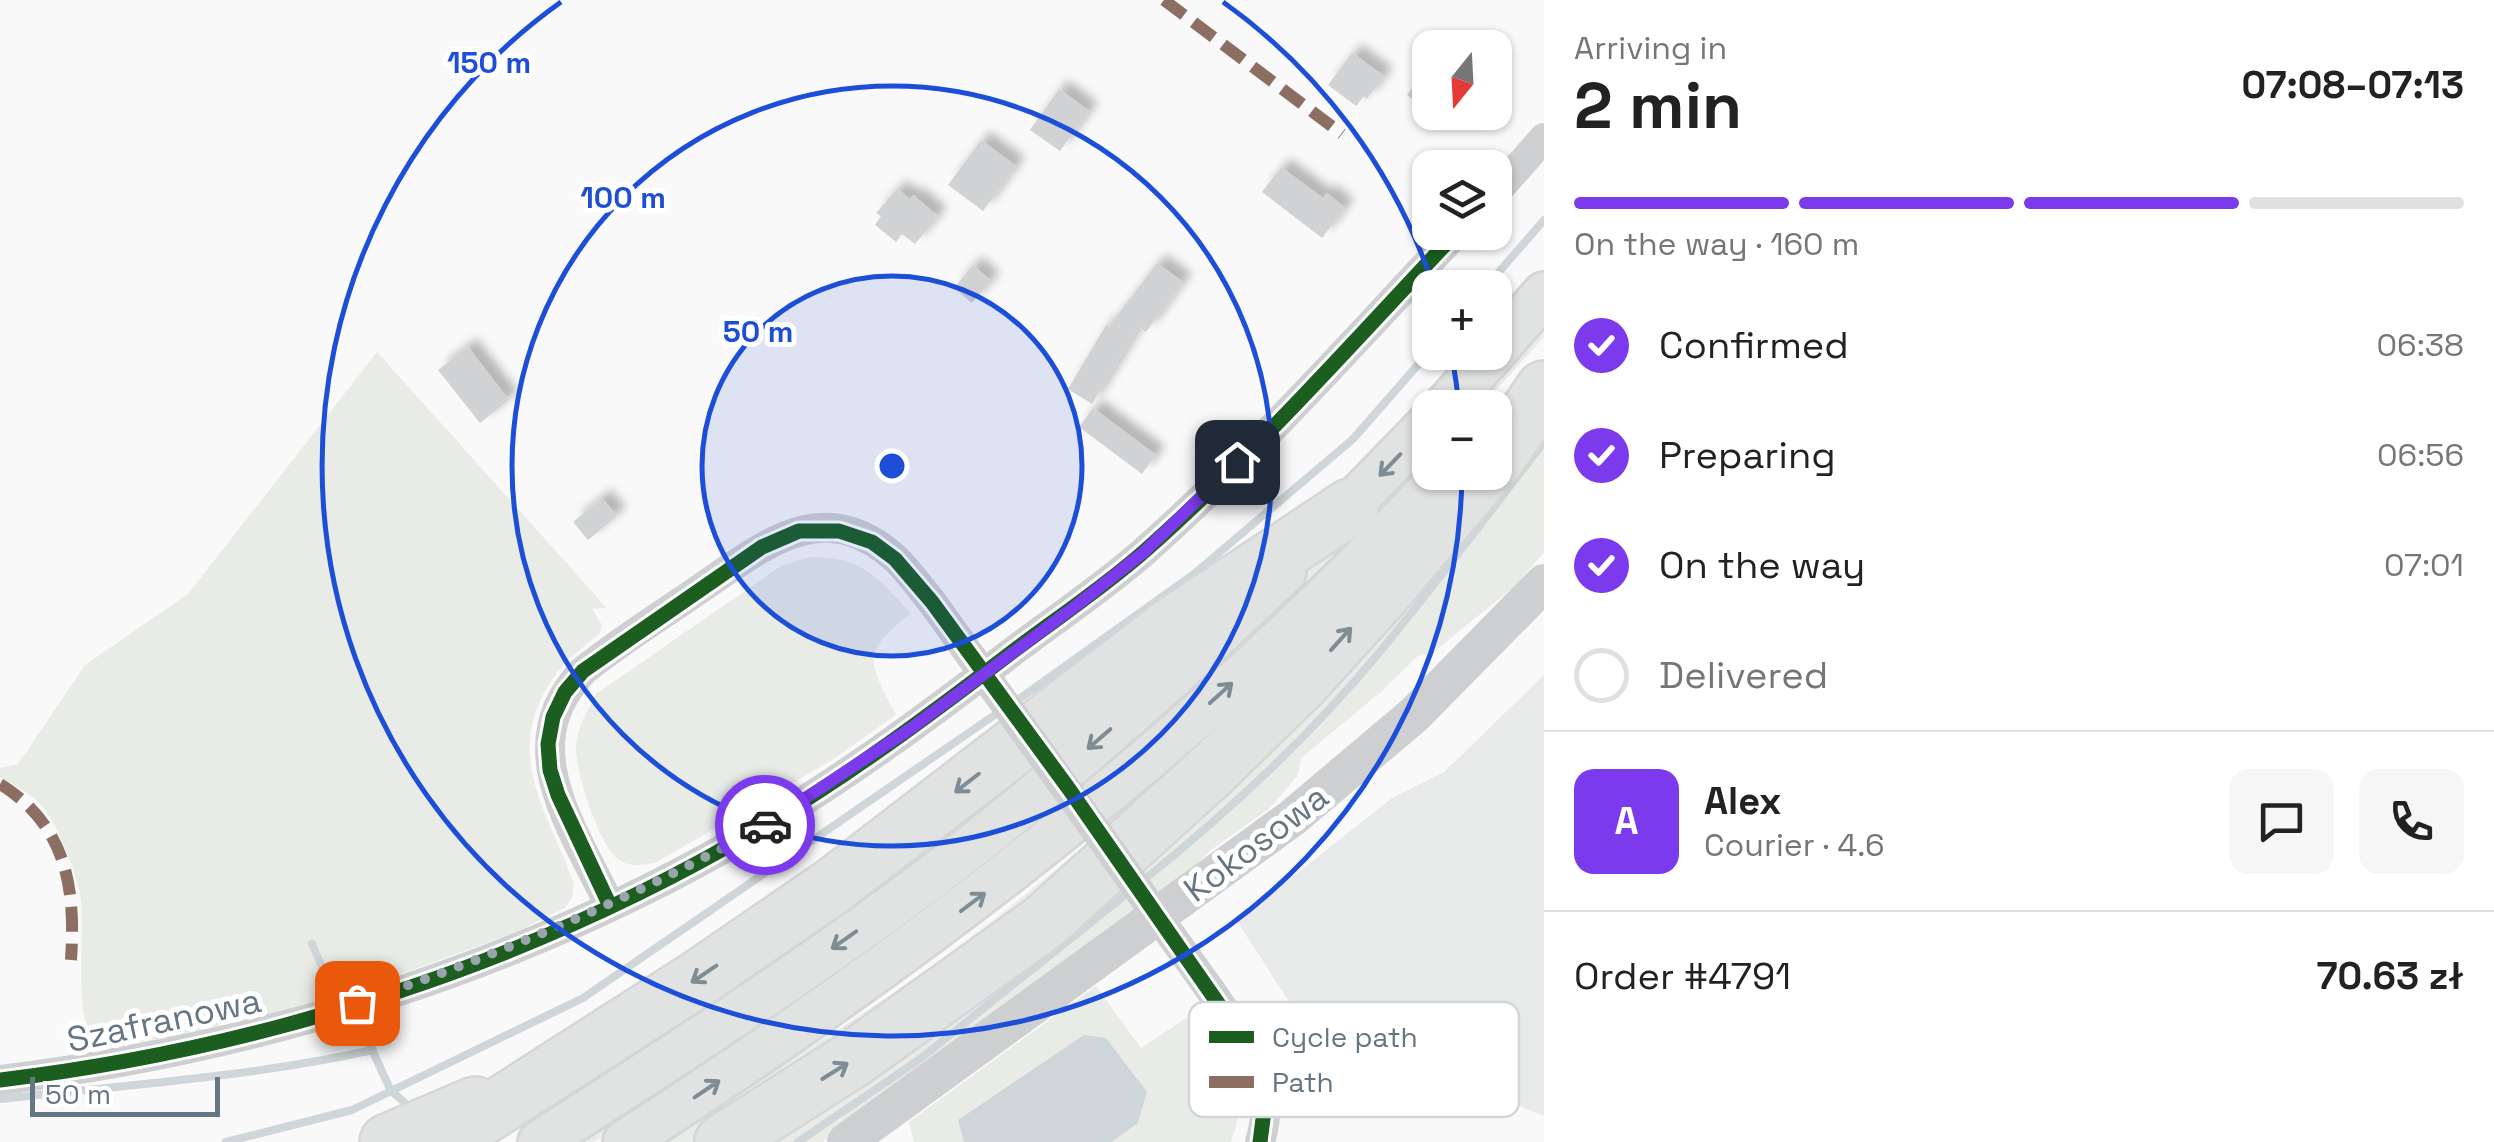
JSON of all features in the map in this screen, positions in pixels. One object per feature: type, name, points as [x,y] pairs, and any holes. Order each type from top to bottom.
[{"type":"highway","points":[[1512,435],[1544,389]]},
{"type":"highway","points":[[722,1142],[852,1060],[1042,923],[1212,771],[1302,682],[1470,490]]},
{"type":"highway","points":[[443,1142],[833,886],[1171,626],[1350,506]]},
{"type":"highway","points":[[388,1142],[552,1073]]},
{"type":"main road","points":[[1512,331],[1544,294]]},
{"type":"main road","points":[[1512,400],[1544,364]]},
{"type":"main road","points":[[1460,390],[1478,370]]},
{"type":"main road","points":[[540,1142],[809,965],[975,843],[1194,656],[1412,442]]},
{"type":"main road","points":[[625,1142],[845,995],[1058,836],[1235,681],[1428,490]]},
{"type":"street","points":[[1512,174],[1544,138]]},
{"type":"street","name":"Szafranowa","points":[[0,1080],[165,1055],[298,1022],[484,959],[610,906],[722,849],[842,777],[1107,582],[1210,490],[1440,250]]},
{"type":"street","points":[[610,906],[550,770],[548,744],[553,717],[565,692],[584,670],[762,546],[799,530],[839,530],[872,542],[895,559],[932,602],[1219,1002]]},
{"type":"street","name":"Kokosowa","points":[[846,1142],[1292,818],[1414,715],[1544,583]]},
{"type":"street","points":[[1260,1142],[1265,1117]]},
{"type":"shaded area","points":[[1544,313],[1544,337],[1496,390],[1478,390],[1495,370],[1512,370],[1512,351]]},
{"type":"shaded area","points":[[377,352],[607,608],[592,609],[602,625],[600,633],[554,677],[538,705],[531,731],[534,782],[574,884],[572,898],[565,908],[511,934],[271,1015],[130,1047],[101,1045],[93,1040],[83,1012],[80,894],[70,859],[46,811],[30,795],[0,777],[0,768],[18,764],[85,665],[188,594]]},
{"type":"shaded area","points":[[1544,425],[1544,552],[1515,586],[1431,654],[1418,656],[1301,758],[1298,775],[1270,808],[1211,850],[1177,883],[823,1142],[763,1142],[1014,975],[1481,490],[1512,490],[1512,458]]},
{"type":"shaded area","points":[[1412,463],[1412,481],[1235,661],[875,957],[594,1142],[572,1142],[1275,600],[1357,523]]},
{"type":"shaded area","points":[[809,557],[842,560],[867,571],[911,613],[883,638],[874,659],[879,682],[896,715],[832,760],[657,862],[633,865],[619,860],[597,825],[576,756],[579,731],[596,694],[781,566]]},
{"type":"shaded area","points":[[1544,675],[1544,1116],[1519,1106],[1519,1002],[1289,1002],[1237,921],[1392,798],[1444,772]]},
{"type":"shaded area","points":[[1265,685],[1070,879],[700,1142],[659,1142],[856,1017],[971,937],[1084,846]]},
{"type":"shaded area","points":[[1096,986],[1141,1048],[1189,1016],[1189,1117],[1238,1117],[1231,1142],[1112,1142],[1138,1123],[1147,1092],[958,1120],[964,1142],[914,1142],[909,1122]]},
{"type":"shaded area","points":[[1084,1035],[1106,1038],[1147,1092],[1138,1123],[1112,1142],[964,1142],[958,1120]]},
{"type":"building","points":[[1352,53],[1384,76],[1367,99],[1364,96],[1356,106],[1328,85]]},
{"type":"building","points":[[1059,89],[1089,111],[1060,151],[1030,130]]},
{"type":"building","points":[[981,140],[1016,166],[983,211],[948,185]]},
{"type":"building","points":[[1281,167],[1323,198],[1327,193],[1345,208],[1322,238],[1262,192]]},
{"type":"building","points":[[897,189],[910,199],[913,195],[938,216],[915,244],[902,234],[896,242],[875,225],[881,216],[876,213]]},
{"type":"building","points":[[1157,263],[1183,282],[1146,332],[1139,327],[1092,404],[1068,389],[1106,325]]},
{"type":"building","points":[[973,265],[991,281],[972,303],[954,288]]},
{"type":"building","points":[[468,347],[509,400],[480,423],[438,370]]},
{"type":"building","points":[[1093,408],[1156,455],[1142,474],[1079,427]]},
{"type":"building","points":[[602,498],[617,516],[588,540],[573,522]]},
{"type":"waterway","points":[[1501,270],[1544,220]]},
{"type":"waterway","points":[[1015,702],[1194,574],[1353,439],[1413,370]]},
{"type":"waterway","points":[[1140,883],[1234,803],[1323,716],[1399,628],[1544,442]]},
{"type":"waterway","points":[[226,1142],[352,1110],[583,998],[999,712]]},
{"type":"waterway","points":[[798,1142],[920,1059],[1129,892]]},
{"type":"waterway","points":[[312,944],[325,974]]},
{"type":"waterway","points":[[368,1041],[391,1091],[404,1102]]},
{"type":"waterway","points":[[0,1099],[234,1074],[373,1050]]},
{"type":"marked path","points":[[1164,0],[1342,134]]},
{"type":"marked path","points":[[0,784],[40,819],[62,860],[71,907],[71,960]]},
{"type":"cycle path","points":[[0,1080],[200,1046],[398,992],[588,917],[679,873],[768,823],[917,723],[1147,549],[1267,434],[1440,250]]},
{"type":"cycle path","points":[[610,906],[550,770],[548,744],[553,717],[565,692],[583,671],[762,547],[799,531],[839,531],[872,542],[895,559],[932,602],[1069,789],[1217,1002]]},
{"type":"cycle path","points":[[1260,1142],[1263,1117]]},
{"type":"way so far","points":[[357,1003],[484,959],[564,926],[662,881],[765,825]]},
{"type":"route","points":[[765,825],[913,727],[1077,605],[1144,552],[1237,462]]}]
